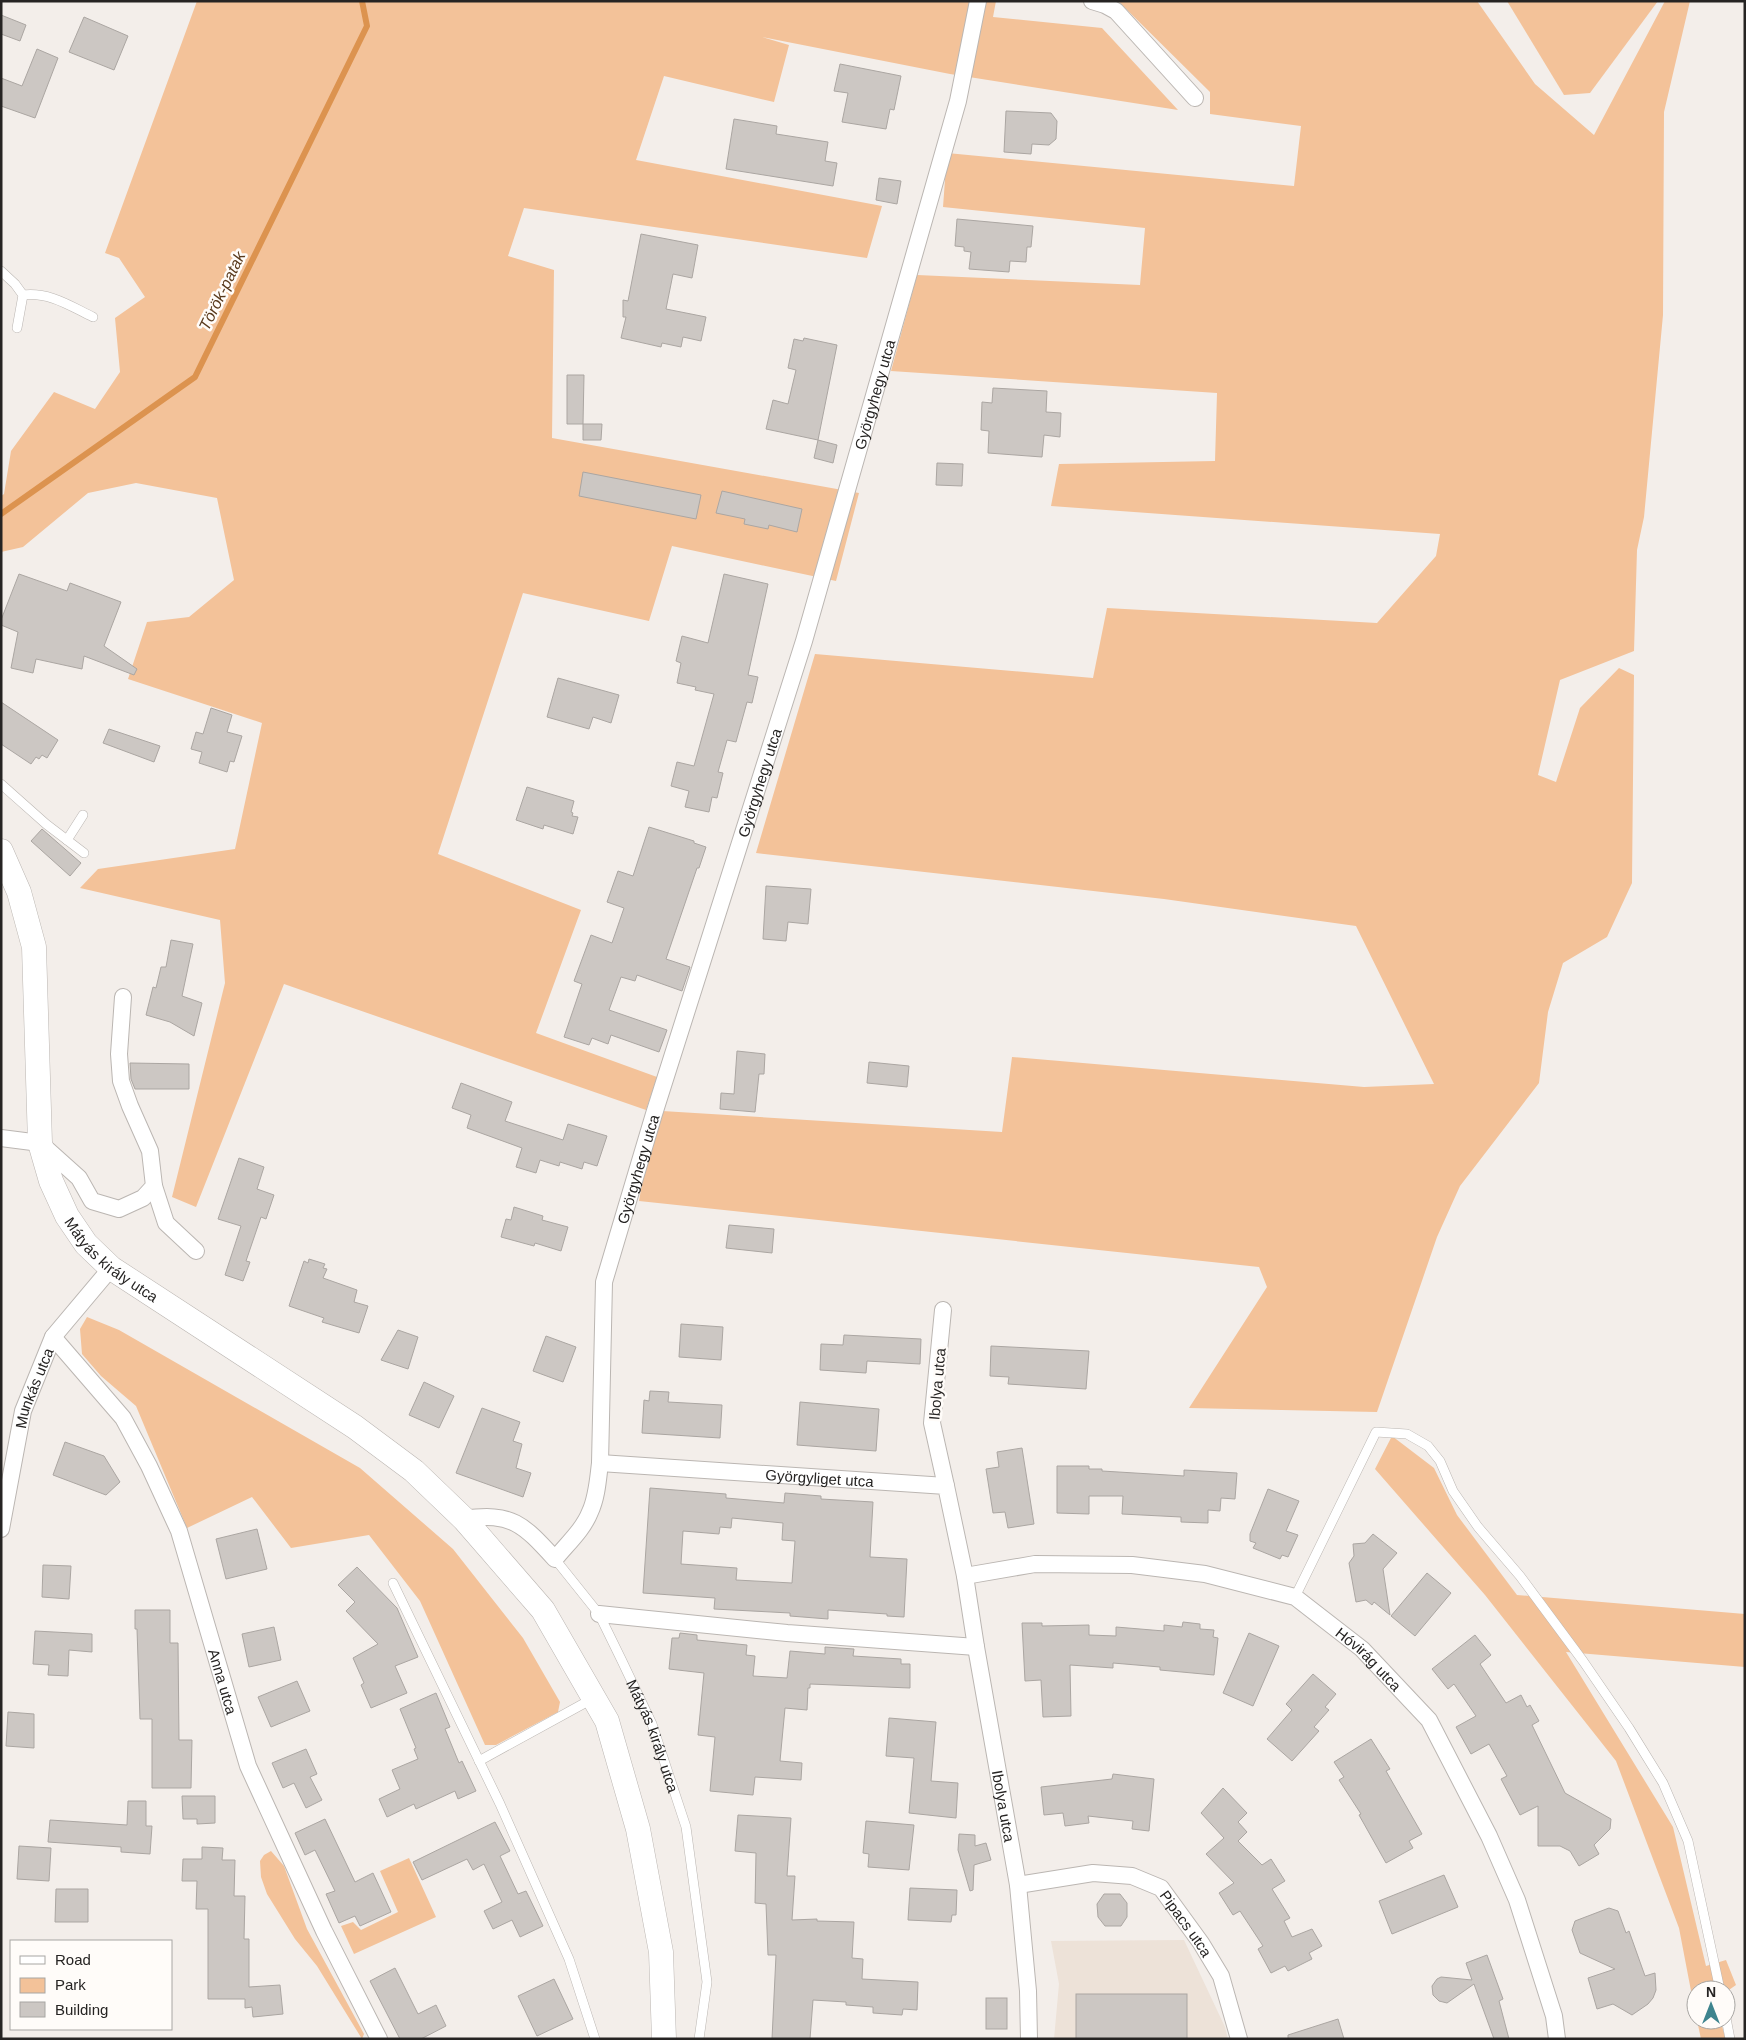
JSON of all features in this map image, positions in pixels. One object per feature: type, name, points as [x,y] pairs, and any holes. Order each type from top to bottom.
[{"type":"main road","name":"Mátyás király utca","points":[[1,851],[20,892],[34,947],[40,1143],[50,1181],[67,1216],[86,1244],[111,1268],[355,1427],[414,1471],[464,1520],[543,1610],[606,1721],[638,1829],[661,1952],[664,2039]]},
{"type":"street","name":"Györgyhegy utca","points":[[555,1559],[580,1530],[591,1512],[598,1486],[604,1282],[654,1114],[804,641],[958,101],[978,1]]},
{"type":"street","points":[[1092,1],[1116,11],[1194,98]]},
{"type":"street","points":[[123,997],[119,1054],[121,1081],[150,1151],[154,1186],[166,1223],[196,1251]]},
{"type":"street","points":[[1,1138],[40,1143],[79,1178],[92,1201],[119,1208],[143,1198],[154,1186]]},
{"type":"street","name":"Munkás utca","points":[[1,1529],[23,1411],[53,1337],[111,1268]]},
{"type":"street","name":"Ibolya utca","points":[[944,1310],[932,1423],[946,1486]]},
{"type":"street","name":"Anna utca","points":[[53,1337],[124,1418],[149,1466],[179,1531],[248,1766],[324,1931],[379,2039]]},
{"type":"street","name":"Györgyliget utca","points":[[600,1463],[946,1486]]},
{"type":"street","points":[[946,1486],[965,1576]]},
{"type":"street","name":"Mátyás király utca","points":[[464,1520],[484,1516],[505,1518],[529,1530],[555,1559]]},
{"type":"street","name":"Hóvirág utca","points":[[965,1576],[1035,1564],[1132,1565],[1205,1574],[1295,1597],[1362,1649],[1429,1720],[1489,1836],[1517,1900],[1554,2016],[1557,2039]]},
{"type":"street","name":"Ibolya utca","points":[[965,1576],[1018,1884],[1028,1991],[1029,2039]]},
{"type":"street","points":[[599,1614],[787,1633],[976,1647]]},
{"type":"street","name":"Pipacs utca","points":[[1018,1884],[1093,1873],[1132,1876],[1161,1888],[1201,1943],[1221,1976],[1239,2039]]},
{"type":"lane","points":[[1,272],[15,284],[23,295],[17,328]]},
{"type":"lane","points":[[23,295],[36,294],[52,297],[93,317]]},
{"type":"lane","points":[[1,784],[84,853]]},
{"type":"lane","points":[[67,840],[83,815]]},
{"type":"lane","points":[[1295,1597],[1376,1432],[1407,1434],[1428,1446],[1440,1462],[1454,1491],[1478,1527],[1520,1576],[1584,1662],[1629,1728],[1663,1783],[1688,1841],[1718,1980]]},
{"type":"lane","name":"Mátyás király utca","points":[[555,1559],[599,1614],[652,1724],[686,1827],[707,1982],[699,2039]]},
{"type":"lane","points":[[392,1583],[479,1761],[570,1959],[595,2039]]},
{"type":"lane","points":[[479,1761],[594,1698]]},
{"type":"shaded area","points":[[1184,1940],[1225,2027],[1228,2039],[1054,2039],[1059,1984],[1051,1941]]},
{"type":"green space","points":[[197,1],[996,1],[993,17],[1102,28],[1178,110],[950,74],[762,37],[789,45],[774,102],[664,76],[636,160],[882,206],[867,258],[524,208],[508,256],[554,270],[552,438],[859,493],[836,581],[672,546],[649,621],[523,593],[438,854],[581,910],[536,1033],[657,1077],[646,1110],[284,984],[196,1207],[172,1197],[225,983],[220,920],[80,888],[98,869],[235,849],[262,723],[128,679],[147,622],[189,617],[234,580],[217,498],[136,483],[88,493],[23,547],[1,552],[1,496],[4,494],[11,451],[54,392],[95,409],[120,372],[115,318],[145,297],[119,258],[105,253]]},
{"type":"green space","points":[[1118,1],[1477,1],[1535,84],[1594,135],[1665,1],[1690,1],[1664,112],[1663,315],[1644,517],[1637,550],[1634,651],[1560,680],[1538,775],[1556,782],[1580,708],[1619,668],[1634,675],[1632,883],[1607,937],[1563,963],[1548,1012],[1539,1083],[1460,1186],[1437,1237],[1377,1412],[1189,1408],[1267,1287],[1259,1267],[639,1201],[651,1131],[659,1112],[646,1110],[1002,1132],[1012,1057],[1364,1087],[1434,1084],[1356,926],[1164,899],[756,853],[815,654],[1093,678],[1107,608],[1377,623],[1436,556],[1440,534],[1051,506],[1059,464],[1215,461],[1217,393],[891,371],[917,275],[1140,285],[1145,228],[943,207],[947,153],[1294,186],[1301,126],[1210,114],[1210,92]]},
{"type":"green space","points":[[1507,1],[1658,1],[1590,93],[1564,95]]},
{"type":"green space","points":[[87,1317],[119,1330],[360,1468],[453,1549],[523,1638],[560,1702],[558,1712],[496,1745],[485,1745],[420,1601],[369,1535],[291,1548],[252,1497],[187,1528],[136,1406],[101,1376],[82,1354],[80,1329]]},
{"type":"green space","points":[[1392,1436],[1434,1468],[1457,1515],[1517,1595],[1745,1614],[1745,1667],[1566,1652],[1673,1827],[1706,1966],[1726,1960],[1734,1980],[1689,1980],[1679,1928],[1616,1761],[1485,1595],[1375,1469]]},
{"type":"green space","points":[[271,1851],[284,1866],[307,1929],[364,2034],[362,2039],[317,1966],[295,1939],[267,1894],[261,1877],[260,1861],[264,1855]]},
{"type":"green space","points":[[409,1858],[436,1917],[354,1954],[341,1926],[353,1922],[361,1930],[398,1912],[380,1871]]},
{"type":"green space","points":[[1699,2030],[1723,2030],[1726,2039],[1701,2039]]},
{"type":"building","points":[[1,15],[26,25],[20,41],[1,34]]},
{"type":"building","points":[[84,17],[128,36],[114,70],[69,52]]},
{"type":"building","points":[[37,49],[58,58],[35,118],[1,106],[1,78],[22,86]]},
{"type":"building","points":[[840,64],[901,76],[894,110],[890,109],[886,129],[842,122],[848,93],[834,91]]},
{"type":"building","points":[[1006,111],[1051,113],[1057,121],[1056,139],[1049,145],[1032,144],[1031,154],[1004,152]]},
{"type":"building","points":[[734,119],[777,126],[776,134],[828,142],[825,161],[837,163],[833,186],[726,169]]},
{"type":"building","points":[[879,178],[901,181],[897,204],[876,200]]},
{"type":"building","points":[[957,219],[1033,226],[1031,247],[1027,247],[1026,262],[1010,261],[1009,272],[969,269],[971,252],[964,251],[964,247],[955,246]]},
{"type":"building","points":[[641,234],[698,245],[692,278],[673,274],[666,309],[706,317],[701,341],[683,337],[681,347],[662,343],[661,347],[621,338],[626,317],[623,317],[623,300],[628,301]]},
{"type":"building","points":[[804,338],[837,345],[818,440],[766,429],[773,400],[788,404],[796,370],[788,368],[794,339],[803,341]]},
{"type":"building","points":[[567,375],[584,375],[583,424],[567,424]]},
{"type":"building","points":[[993,388],[1047,391],[1046,412],[1061,413],[1060,437],[1044,435],[1042,457],[988,453],[989,431],[981,430],[982,402],[992,403]]},
{"type":"building","points":[[583,424],[602,424],[601,440],[583,440]]},
{"type":"building","points":[[818,440],[837,445],[833,463],[814,458]]},
{"type":"building","points":[[937,463],[963,464],[962,486],[936,485]]},
{"type":"building","points":[[583,472],[701,495],[696,519],[579,496]]},
{"type":"building","points":[[722,491],[802,509],[797,532],[769,525],[768,529],[744,524],[745,519],[716,513]]},
{"type":"building","points":[[19,574],[67,591],[70,583],[121,602],[104,646],[137,669],[134,675],[84,656],[82,669],[36,659],[33,673],[11,668],[18,632],[1,625],[1,620]]},
{"type":"building","points":[[724,574],[768,584],[748,675],[758,677],[752,703],[747,702],[736,742],[727,740],[718,772],[723,773],[717,798],[712,797],[709,812],[685,807],[689,791],[671,786],[677,762],[694,766],[714,694],[695,690],[696,687],[677,683],[681,663],[676,661],[682,636],[708,643]]},
{"type":"building","points":[[558,678],[619,695],[611,723],[593,717],[589,729],[547,717]]},
{"type":"building","points":[[1,702],[58,740],[47,758],[42,755],[39,759],[36,757],[31,764],[1,744]]},
{"type":"building","points":[[211,708],[232,715],[227,732],[242,736],[234,762],[230,761],[227,772],[199,763],[202,752],[191,749],[196,732],[203,734]]},
{"type":"building","points":[[109,729],[160,746],[154,762],[103,743]]},
{"type":"building","points":[[527,787],[574,801],[571,812],[573,813],[572,816],[578,817],[573,834],[544,825],[543,829],[516,820]]},
{"type":"building","points":[[649,827],[694,841],[694,843],[706,847],[666,959],[690,967],[682,991],[637,975],[635,981],[621,977],[609,1010],[667,1030],[659,1052],[611,1035],[608,1044],[592,1038],[589,1045],[564,1037],[582,984],[574,981],[591,935],[612,943],[624,908],[607,902],[618,871],[633,876]]},
{"type":"building","points":[[42,829],[81,863],[70,876],[31,841]]},
{"type":"building","points":[[766,886],[811,889],[808,924],[788,922],[786,941],[763,939]]},
{"type":"building","points":[[171,940],[193,944],[182,996],[202,1003],[194,1036],[170,1022],[146,1015],[153,987],[156,988],[161,967],[166,967]]},
{"type":"building","points":[[737,1051],[765,1054],[764,1074],[759,1074],[755,1112],[720,1109],[721,1093],[734,1094]]},
{"type":"building","points":[[869,1062],[909,1066],[907,1087],[867,1083]]},
{"type":"building","points":[[130,1063],[189,1064],[189,1089],[135,1089],[131,1079]]},
{"type":"building","points":[[461,1083],[512,1102],[505,1121],[563,1140],[568,1124],[607,1136],[597,1166],[584,1162],[582,1169],[560,1162],[559,1166],[540,1160],[536,1173],[516,1167],[522,1148],[467,1128],[471,1115],[452,1108]]},
{"type":"building","points":[[239,1158],[264,1167],[257,1189],[274,1195],[266,1219],[261,1217],[246,1261],[250,1262],[243,1281],[225,1275],[241,1226],[218,1219]]},
{"type":"building","points":[[514,1207],[543,1216],[542,1220],[568,1227],[561,1251],[535,1243],[534,1246],[501,1237],[506,1219],[511,1220]]},
{"type":"building","points":[[729,1225],[774,1229],[772,1253],[726,1248]]},
{"type":"building","points":[[309,1259],[325,1264],[323,1268],[327,1269],[323,1278],[357,1290],[354,1302],[368,1306],[359,1333],[322,1322],[324,1318],[289,1306],[304,1261],[308,1263]]},
{"type":"building","points":[[681,1324],[723,1327],[721,1360],[679,1357]]},
{"type":"building","points":[[398,1330],[418,1337],[408,1369],[381,1360]]},
{"type":"building","points":[[844,1335],[921,1339],[920,1364],[867,1361],[866,1373],[820,1370],[821,1344],[843,1345]]},
{"type":"building","points":[[546,1336],[576,1347],[563,1382],[533,1371]]},
{"type":"building","points":[[991,1346],[1089,1351],[1086,1389],[1008,1384],[1009,1377],[990,1376]]},
{"type":"building","points":[[424,1382],[454,1396],[439,1428],[409,1415]]},
{"type":"building","points":[[650,1391],[669,1392],[668,1402],[722,1405],[720,1438],[642,1433],[644,1400],[649,1401]]},
{"type":"building","points":[[800,1402],[879,1409],[876,1451],[797,1445]]},
{"type":"building","points":[[482,1408],[520,1422],[513,1441],[522,1444],[516,1468],[531,1473],[523,1497],[456,1473]]},
{"type":"building","points":[[65,1442],[104,1456],[120,1482],[106,1495],[53,1475]]},
{"type":"building","points":[[1022,1448],[1034,1524],[1008,1528],[1005,1512],[993,1513],[986,1469],[999,1467],[997,1452]]},
{"type":"building","points":[[1057,1466],[1089,1466],[1089,1469],[1102,1469],[1102,1471],[1184,1476],[1184,1470],[1237,1473],[1235,1499],[1221,1498],[1220,1511],[1208,1510],[1208,1523],[1181,1522],[1181,1517],[1122,1514],[1123,1496],[1089,1496],[1089,1514],[1057,1513]]},
{"type":"building","points":[[650,1488],[726,1494],[726,1498],[784,1503],[785,1493],[821,1496],[821,1499],[873,1502],[870,1557],[907,1559],[904,1617],[828,1610],[828,1619],[790,1616],[790,1613],[714,1609],[715,1598],[643,1593]],"holes":[[[732,1518],[783,1523],[782,1540],[795,1541],[792,1583],[736,1580],[737,1568],[681,1564],[683,1531],[719,1534],[720,1527],[731,1528]]]},
{"type":"building","points":[[1268,1489],[1299,1501],[1286,1531],[1298,1535],[1288,1557],[1282,1555],[1280,1559],[1253,1548],[1256,1543],[1250,1541],[1250,1534]]},
{"type":"building","points":[[257,1529],[267,1569],[226,1579],[216,1539]]},
{"type":"building","points":[[1373,1534],[1397,1553],[1383,1569],[1390,1615],[1374,1602],[1372,1605],[1366,1600],[1356,1602],[1349,1563],[1354,1556],[1353,1544],[1365,1543]]},
{"type":"building","points":[[43,1565],[71,1566],[69,1599],[42,1597]]},
{"type":"building","points":[[357,1567],[397,1608],[418,1657],[395,1666],[407,1693],[371,1708],[361,1685],[364,1683],[353,1658],[378,1644],[346,1611],[355,1602],[338,1585]]},
{"type":"building","points":[[1427,1573],[1451,1593],[1415,1636],[1391,1616]]},
{"type":"building","points":[[135,1610],[170,1610],[170,1643],[178,1643],[179,1740],[192,1740],[191,1788],[152,1788],[152,1719],[140,1719]]},
{"type":"building","points":[[1183,1622],[1200,1624],[1200,1629],[1214,1630],[1213,1637],[1218,1638],[1214,1675],[1160,1670],[1160,1667],[1113,1663],[1113,1668],[1070,1665],[1071,1716],[1043,1717],[1041,1680],[1025,1681],[1022,1623],[1042,1623],[1042,1626],[1089,1625],[1089,1635],[1116,1636],[1116,1627],[1164,1631],[1164,1625],[1182,1627]]},
{"type":"building","points":[[274,1627],[281,1660],[249,1667],[242,1634]]},
{"type":"building","points":[[35,1631],[92,1634],[92,1652],[69,1650],[68,1676],[48,1675],[49,1665],[33,1664]]},
{"type":"building","points":[[680,1633],[697,1635],[697,1640],[747,1645],[746,1655],[755,1656],[753,1676],[787,1678],[790,1651],[825,1654],[825,1647],[854,1649],[853,1656],[901,1659],[901,1664],[910,1664],[910,1688],[810,1684],[810,1688],[808,1688],[807,1710],[785,1708],[780,1761],[802,1763],[801,1780],[755,1777],[753,1795],[710,1791],[715,1737],[698,1735],[704,1673],[669,1669],[672,1638],[679,1638]]},
{"type":"building","points":[[1249,1633],[1279,1646],[1253,1706],[1223,1693]]},
{"type":"building","points":[[1475,1635],[1491,1655],[1480,1664],[1506,1703],[1521,1695],[1527,1707],[1530,1705],[1539,1721],[1532,1725],[1565,1793],[1611,1819],[1610,1829],[1594,1845],[1599,1854],[1579,1866],[1570,1851],[1560,1846],[1538,1846],[1538,1806],[1520,1815],[1501,1779],[1507,1776],[1489,1744],[1471,1754],[1456,1727],[1476,1716],[1454,1684],[1448,1689],[1432,1669]]},
{"type":"building","points":[[1313,1674],[1336,1694],[1325,1707],[1329,1710],[1314,1727],[1319,1731],[1292,1761],[1267,1739],[1292,1710],[1286,1704]]},
{"type":"building","points":[[297,1681],[310,1711],[271,1727],[258,1697]]},
{"type":"building","points":[[436,1693],[450,1727],[445,1729],[459,1763],[462,1761],[476,1791],[458,1799],[455,1791],[416,1809],[414,1804],[387,1817],[379,1799],[400,1789],[392,1770],[418,1759],[414,1749],[416,1748],[400,1709]]},
{"type":"building","points":[[8,1712],[34,1714],[34,1748],[6,1746]]},
{"type":"building","points":[[889,1718],[936,1722],[931,1781],[958,1783],[956,1818],[909,1813],[914,1758],[886,1756]]},
{"type":"building","points":[[1371,1739],[1390,1769],[1386,1771],[1422,1834],[1409,1841],[1413,1848],[1386,1863],[1359,1815],[1361,1814],[1339,1780],[1344,1777],[1334,1762]]},
{"type":"building","points":[[306,1749],[317,1774],[310,1777],[322,1800],[306,1808],[294,1783],[283,1788],[272,1763]]},
{"type":"building","points":[[1113,1774],[1154,1779],[1149,1831],[1132,1829],[1133,1821],[1088,1816],[1089,1823],[1065,1826],[1063,1813],[1044,1815],[1041,1787],[1112,1779]]},
{"type":"building","points":[[1223,1788],[1247,1813],[1238,1822],[1247,1832],[1238,1841],[1262,1865],[1271,1859],[1285,1881],[1272,1889],[1290,1918],[1284,1921],[1292,1937],[1312,1929],[1322,1946],[1309,1953],[1312,1959],[1288,1971],[1285,1966],[1271,1973],[1258,1949],[1263,1946],[1240,1911],[1233,1915],[1219,1893],[1234,1883],[1206,1854],[1224,1838],[1201,1813]]},
{"type":"building","points":[[182,1796],[215,1796],[215,1823],[197,1824],[197,1819],[183,1819]]},
{"type":"building","points":[[128,1801],[146,1801],[146,1826],[152,1826],[150,1854],[121,1852],[121,1847],[48,1842],[50,1820],[127,1825]]},
{"type":"building","points":[[738,1815],[791,1818],[787,1876],[795,1876],[792,1920],[817,1919],[817,1921],[854,1922],[852,1958],[863,1959],[862,1979],[918,1982],[917,2010],[903,2009],[902,2015],[873,2013],[873,2007],[846,2005],[846,2002],[813,2000],[810,2039],[772,2039],[776,1955],[768,1955],[766,1904],[755,1903],[756,1853],[735,1851]]},
{"type":"building","points":[[325,1819],[355,1882],[373,1873],[391,1912],[360,1926],[355,1916],[339,1923],[326,1894],[335,1891],[315,1850],[305,1855],[295,1833]]},
{"type":"building","points":[[866,1821],[914,1825],[909,1870],[868,1867],[869,1854],[863,1853]]},
{"type":"building","points":[[495,1822],[510,1851],[500,1856],[518,1894],[526,1891],[543,1926],[520,1937],[512,1920],[493,1929],[484,1911],[502,1902],[484,1864],[473,1870],[467,1859],[422,1880],[413,1862]]},
{"type":"building","points":[[959,1834],[975,1835],[975,1846],[986,1843],[991,1860],[974,1865],[973,1890],[970,1891],[958,1850]]},
{"type":"building","points":[[19,1846],[51,1848],[49,1881],[17,1879]]},
{"type":"building","points":[[202,1847],[223,1848],[222,1860],[235,1860],[234,1896],[245,1896],[244,1939],[249,1939],[249,1987],[280,1985],[283,2014],[253,2017],[252,2007],[245,2008],[245,1999],[208,1999],[208,1909],[196,1909],[197,1881],[182,1881],[183,1859],[202,1859]]},
{"type":"building","points":[[1444,1875],[1458,1907],[1392,1934],[1379,1901]]},
{"type":"building","points":[[910,1888],[957,1890],[956,1915],[952,1915],[951,1922],[908,1920]]},
{"type":"building","points":[[56,1889],[88,1889],[88,1922],[55,1922]]},
{"type":"building","points":[[1104,1894],[1120,1894],[1127,1903],[1127,1917],[1121,1926],[1105,1926],[1098,1917],[1097,1904]]},
{"type":"building","points":[[1609,1908],[1618,1911],[1626,1933],[1629,1931],[1645,1976],[1655,1973],[1656,1990],[1653,1998],[1648,2004],[1632,2015],[1613,2004],[1597,2009],[1588,1978],[1615,1969],[1580,1953],[1572,1930],[1575,1921]]},
{"type":"building","points":[[1487,1955],[1503,1999],[1499,2001],[1509,2039],[1494,2039],[1474,1984],[1447,2003],[1439,2001],[1433,1995],[1432,1986],[1441,1977],[1472,1980],[1466,1963]]},
{"type":"building","points":[[395,1968],[418,2014],[436,2005],[446,2026],[421,2039],[400,2039],[370,1981]]},
{"type":"building","points":[[554,1979],[573,2019],[537,2036],[518,1996]]},
{"type":"building","points":[[1076,1994],[1187,1994],[1187,2039],[1076,2039]]},
{"type":"building","points":[[986,1998],[1007,1998],[1007,2029],[986,2029]]},
{"type":"building","points":[[1338,2019],[1344,2039],[1288,2039],[1288,2035]]},
{"type":"waterway","name":"Török-patak","points":[[1,514],[195,377],[367,26],[362,1]]}]
